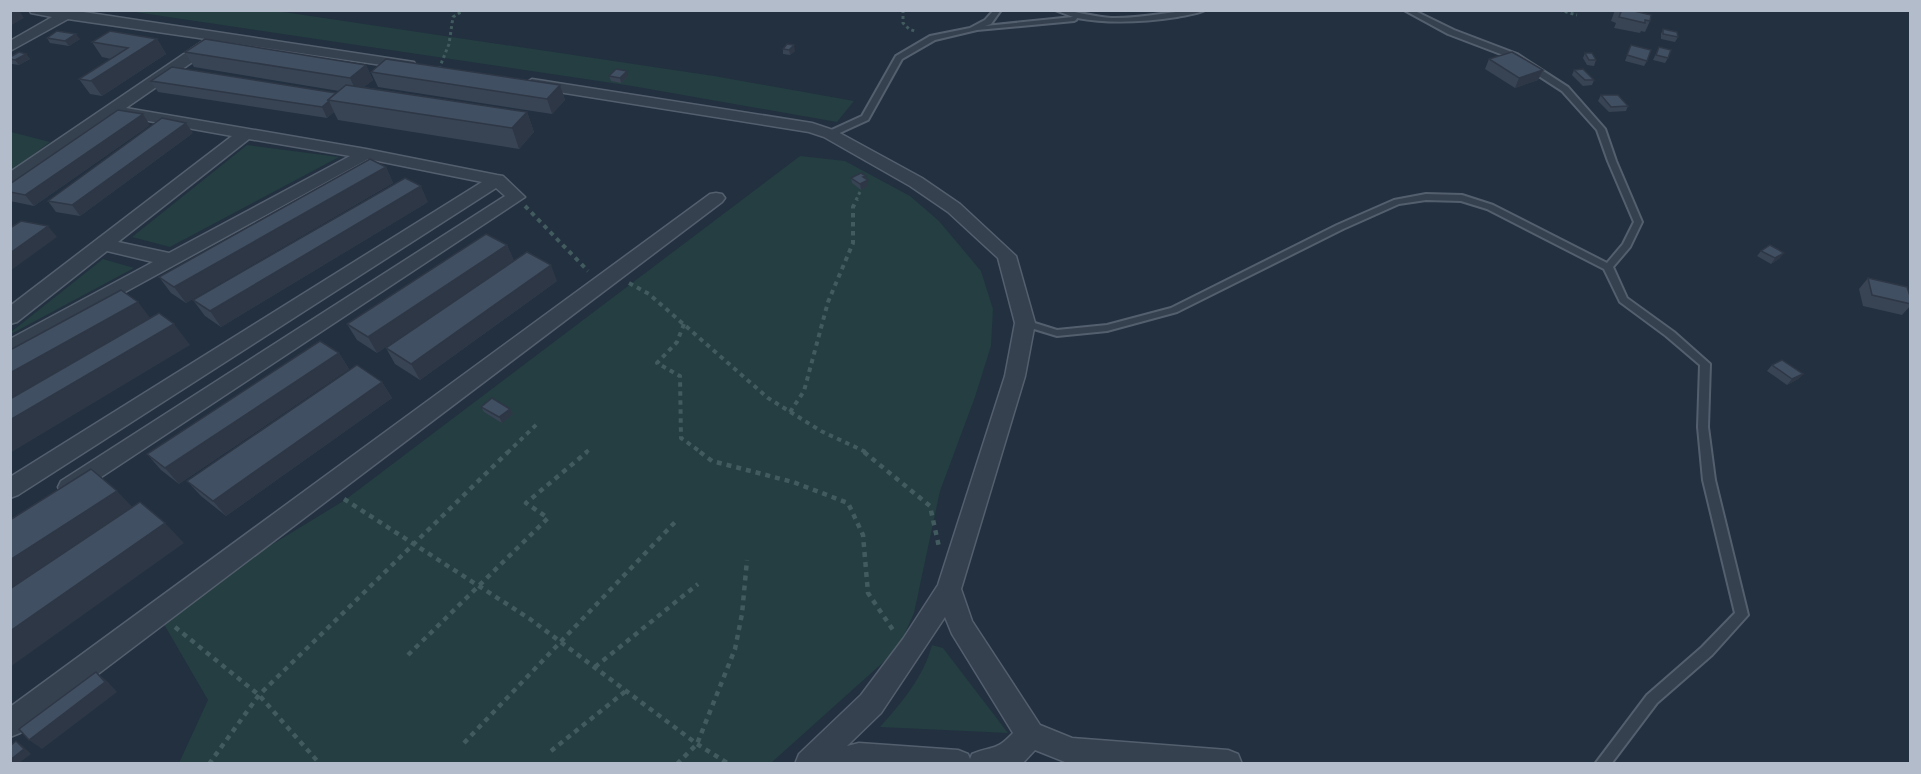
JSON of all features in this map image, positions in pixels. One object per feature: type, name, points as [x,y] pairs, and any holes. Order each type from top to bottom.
[{"type":"street","points":[[36,10],[438,70]]},
{"type":"street","points":[[10,47],[67,14]]},
{"type":"street","points":[[10,180],[220,37]]},
{"type":"street","points":[[520,82],[812,128],[830,134],[916,182],[954,208],[1007,256],[1025,323],[1015,376],[949,589],[901,663],[871,704],[809,764]]},
{"type":"street","points":[[50,499],[516,197],[497,180],[366,154],[113,110]]},
{"type":"street","points":[[10,317],[246,133]]},
{"type":"street","points":[[10,348],[366,154]]},
{"type":"street","points":[[10,489],[497,180]]},
{"type":"street","points":[[10,724],[716,198]]},
{"type":"street","points":[[103,244],[171,260]]},
{"type":"street","points":[[949,589],[962,626],[1030,735],[1072,751],[1228,764]]},
{"type":"street","points":[[1000,762],[1030,735]]},
{"type":"street","points":[[823,764],[859,757],[958,764]]},
{"type":"lane","points":[[972,30],[988,22],[998,10]]},
{"type":"lane","points":[[1058,10],[1078,18]]},
{"type":"lane","points":[[830,134],[865,118],[899,58],[933,38],[972,30],[1078,18],[1120,19],[1202,10]]},
{"type":"lane","points":[[1407,10],[1450,32],[1514,56],[1565,89],[1601,129],[1638,222],[1627,245],[1608,267]]},
{"type":"lane","points":[[1025,323],[1057,333],[1107,328],[1174,310],[1340,227],[1397,202],[1426,197],[1462,198],[1490,207],[1530,225],[1608,267],[1623,300],[1670,334],[1705,364],[1703,427],[1709,480],[1742,615],[1707,651],[1652,699],[1602,764]]},
{"type":"path","points":[[438,70],[448,53],[453,17],[464,10]]},
{"type":"path","points":[[903,10],[903,23],[909,29],[933,38]]},
{"type":"path","points":[[1559,10],[1577,15]]},
{"type":"path","points":[[790,412],[804,390],[828,302],[853,243],[853,207],[860,192]]},
{"type":"path","points":[[516,197],[588,271],[612,274],[649,294],[768,398],[821,431],[869,454],[930,506],[949,589]]},
{"type":"path","points":[[684,324],[677,342],[657,363],[681,376],[681,438],[712,461],[793,482],[848,503],[863,535],[868,593],[895,632],[901,663]]},
{"type":"path","points":[[209,764],[259,695],[539,422]]},
{"type":"path","points":[[408,655],[548,518],[525,503],[590,449]]},
{"type":"path","points":[[345,500],[530,619],[697,744],[729,764]]},
{"type":"path","points":[[464,742],[677,520]]},
{"type":"path","points":[[677,764],[697,744],[735,649],[742,614],[747,560]]},
{"type":"path","points":[[595,667],[698,584]]},
{"type":"path","points":[[158,614],[259,695],[320,764]]},
{"type":"path","points":[[551,751],[627,690]]},
{"type":"green space","points":[[128,11],[277,11],[714,76],[854,101],[837,122],[632,86]]},
{"type":"green space","points":[[11,132],[50,142],[11,171]]},
{"type":"green space","points":[[247,145],[339,157],[170,247],[132,237]]},
{"type":"green space","points":[[800,156],[845,161],[910,196],[939,221],[981,271],[993,309],[991,346],[975,397],[940,491],[914,613],[898,649],[771,763],[179,763],[208,700],[158,614],[345,500]]},
{"type":"green space","points":[[103,259],[134,268],[11,334],[11,332]]},
{"type":"green space","points":[[932,645],[943,648],[1008,733],[880,727],[904,699],[917,679]]},
{"type":"building","points":[[1616,10],[1630,10],[1651,15],[1650,21],[1645,20],[1645,23],[1619,17],[1621,12]]},
{"type":"building","points":[[1663,29],[1677,32],[1678,37],[1663,34]]},
{"type":"building","points":[[57,31],[76,34],[65,41],[47,38]]},
{"type":"building","points":[[110,31],[157,39],[91,81],[79,79],[128,48],[92,42]]},
{"type":"building","points":[[205,39],[366,65],[350,78],[185,52]]},
{"type":"building","points":[[787,44],[794,45],[789,50],[783,49]]},
{"type":"building","points":[[1631,45],[1651,50],[1647,61],[1627,55]]},
{"type":"building","points":[[1659,47],[1671,50],[1668,58],[1656,55]]},
{"type":"building","points":[[19,52],[26,54],[15,60],[10,59],[10,57]]},
{"type":"building","points":[[1512,52],[1543,70],[1519,78],[1489,59]]},
{"type":"building","points":[[1585,53],[1592,53],[1596,60],[1589,60]]},
{"type":"building","points":[[386,59],[560,85],[547,99],[371,72]]},
{"type":"building","points":[[172,67],[336,93],[322,107],[151,81]]},
{"type":"building","points":[[616,69],[627,71],[620,78],[609,76]]},
{"type":"building","points":[[1583,69],[1594,80],[1585,80],[1574,70]]},
{"type":"building","points":[[346,85],[527,112],[512,128],[328,100]]},
{"type":"building","points":[[1601,95],[1618,95],[1628,106],[1611,107]]},
{"type":"building","points":[[118,110],[143,114],[25,195],[10,192],[10,184]]},
{"type":"building","points":[[162,118],[186,123],[72,205],[48,201]]},
{"type":"building","points":[[370,159],[386,167],[174,287],[159,277]]},
{"type":"building","points":[[861,173],[868,180],[860,184],[851,178]]},
{"type":"building","points":[[405,178],[421,186],[210,311],[193,300]]},
{"type":"building","points":[[21,221],[48,226],[10,253],[10,228]]},
{"type":"building","points":[[486,234],[507,245],[368,337],[347,324]]},
{"type":"building","points":[[1770,245],[1784,253],[1775,258],[1761,251]]},
{"type":"building","points":[[527,252],[551,265],[411,364],[386,348]]},
{"type":"building","points":[[1868,278],[1907,287],[1911,304],[1872,295]]},
{"type":"building","points":[[121,290],[138,302],[10,373],[10,350]]},
{"type":"building","points":[[159,313],[174,324],[10,420],[10,399]]},
{"type":"building","points":[[320,341],[339,353],[165,468],[147,454]]},
{"type":"building","points":[[1782,360],[1803,374],[1792,379],[1772,365]]},
{"type":"building","points":[[357,365],[382,382],[213,501],[187,481]]},
{"type":"building","points":[[492,398],[510,409],[499,417],[481,407]]},
{"type":"building","points":[[91,469],[117,491],[10,560],[10,520]]},
{"type":"building","points":[[140,502],[165,523],[10,631],[10,589]]},
{"type":"building","points":[[96,672],[105,682],[29,740],[19,729]]},
{"type":"building","points":[[16,741],[24,749],[10,760],[10,746]]}]
